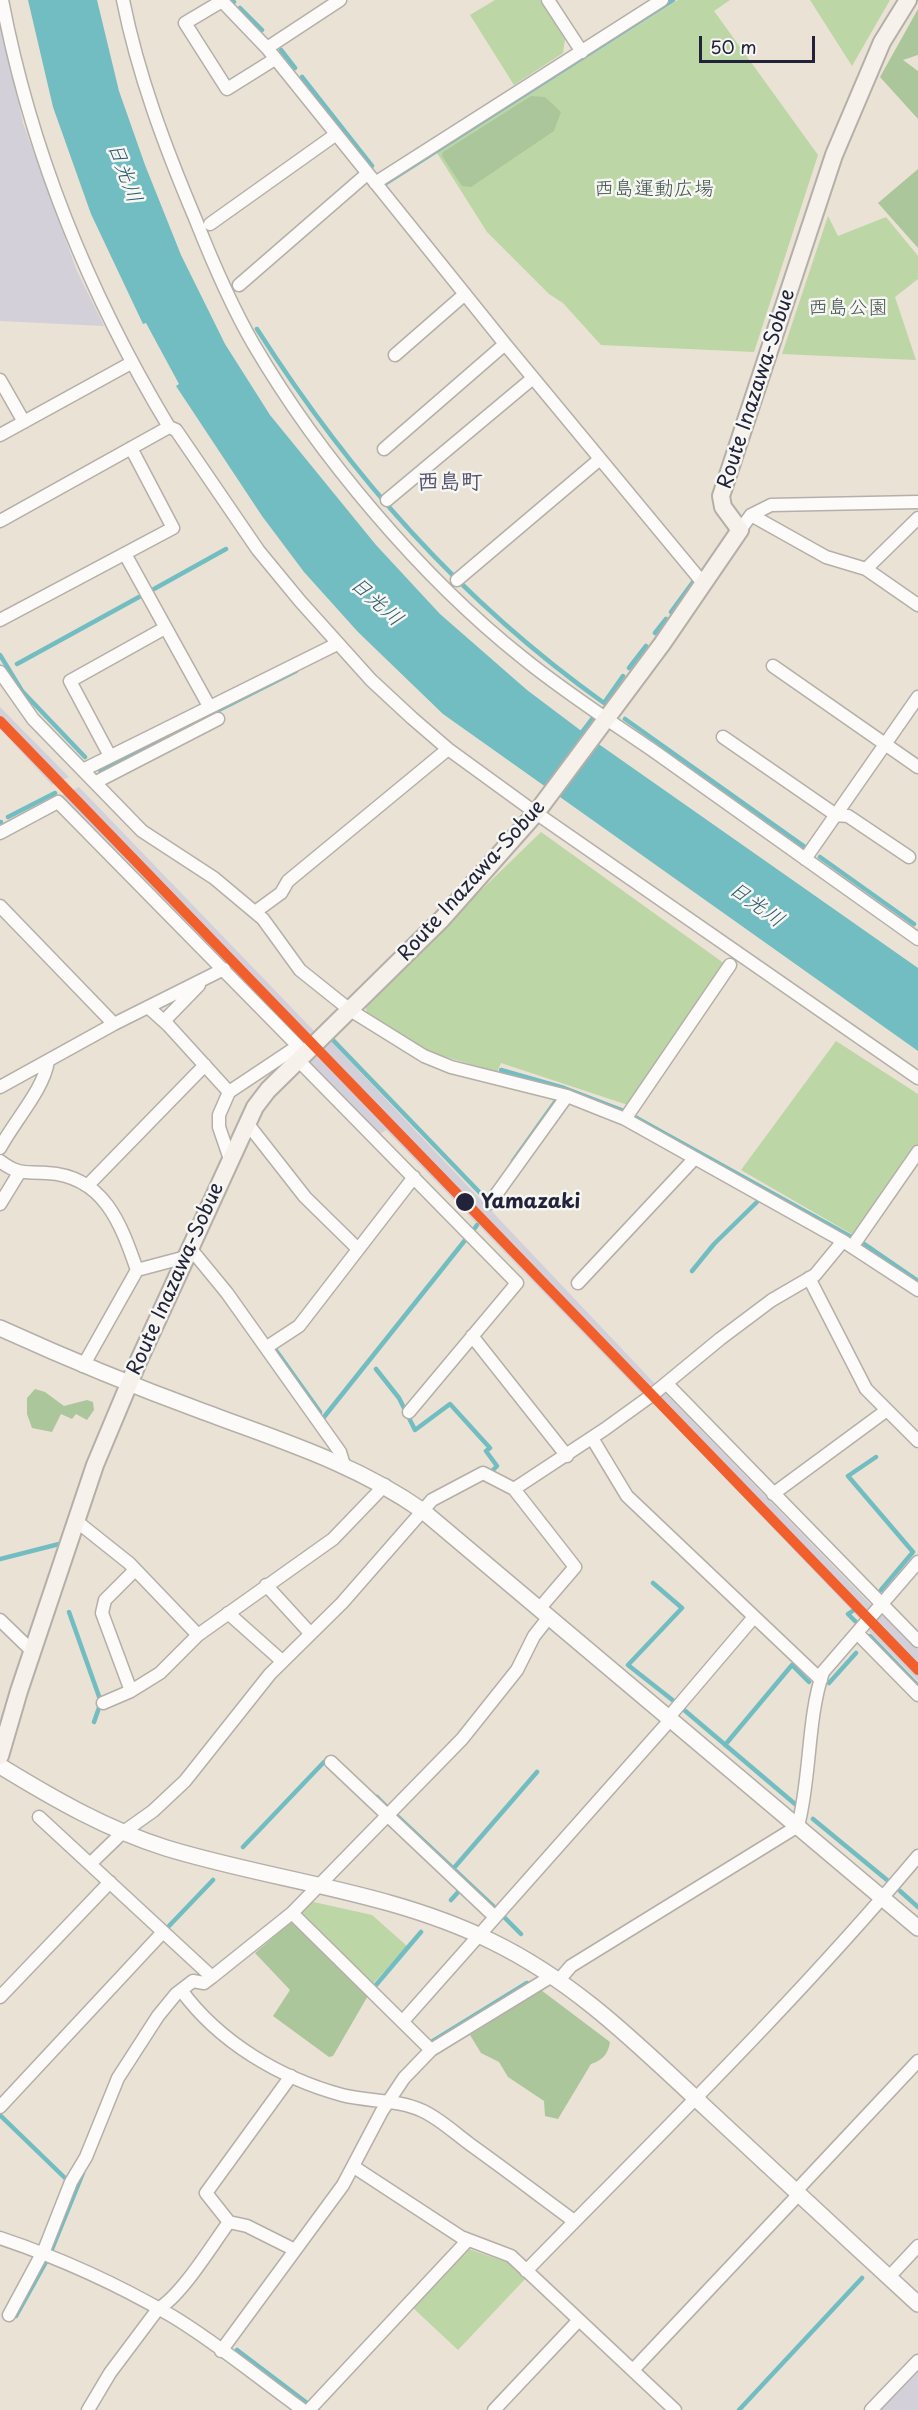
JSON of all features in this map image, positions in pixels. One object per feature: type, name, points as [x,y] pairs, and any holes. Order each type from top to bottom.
[{"type":"main road","name":"Route Inazawa-Sobue","points":[[0,1756],[32,1651],[94,1465],[128,1384],[248,1123],[268,1090],[300,1053],[350,1010],[464,896],[537,812],[662,644],[740,530],[723,507],[721,496],[834,155],[882,42],[908,0]]},
{"type":"street","points":[[2,0],[11,51],[34,134],[55,194],[131,363],[169,427],[176,430],[258,550],[337,644],[387,695],[448,749],[918,1078]]},
{"type":"street","points":[[123,0],[131,41],[167,150],[216,270],[253,342],[280,387],[367,500],[456,598],[523,658],[605,720],[917,936]]},
{"type":"street","points":[[267,48],[340,0]]},
{"type":"street","points":[[548,0],[582,52]]},
{"type":"street","points":[[239,285],[371,179],[582,52],[662,0]]},
{"type":"street","points":[[276,59],[228,89],[185,23],[221,1],[267,48],[276,59],[335,135],[505,344],[703,583]]},
{"type":"street","points":[[210,224],[335,135]]},
{"type":"street","points":[[395,355],[465,294]]},
{"type":"street","points":[[384,449],[505,344]]},
{"type":"street","points":[[0,435],[131,363]]},
{"type":"street","points":[[387,500],[533,378]]},
{"type":"street","points":[[0,380],[24,422]]},
{"type":"street","points":[[0,521],[169,427]]},
{"type":"street","points":[[0,620],[173,528],[132,448]]},
{"type":"street","points":[[457,580],[600,459]]},
{"type":"street","points":[[740,530],[751,515],[771,505],[918,502]]},
{"type":"street","points":[[751,515],[819,553],[866,569],[918,605]]},
{"type":"street","points":[[866,569],[918,518]]},
{"type":"street","points":[[125,554],[209,706]]},
{"type":"street","points":[[110,756],[70,681],[165,628]]},
{"type":"street","points":[[85,769],[209,706],[217,706],[337,644]]},
{"type":"street","points":[[773,666],[918,767]]},
{"type":"street","points":[[0,672],[33,719],[85,769],[142,831],[214,878],[255,912],[263,919],[300,970],[350,1010],[433,1060],[567,1096],[625,1119],[848,1244],[918,1290]]},
{"type":"street","points":[[805,859],[918,697]]},
{"type":"street","points":[[96,782],[218,718]]},
{"type":"street","points":[[723,737],[836,815],[848,816],[909,857]]},
{"type":"street","points":[[255,912],[281,893],[288,881],[448,749]]},
{"type":"street","points":[[0,832],[58,802],[224,969],[414,1177],[517,1283],[409,1412]]},
{"type":"street","points":[[0,906],[114,1024]]},
{"type":"street","points":[[625,1119],[730,965]]},
{"type":"street","points":[[0,1087],[114,1024],[224,969]]},
{"type":"street","points":[[164,1021],[207,977]]},
{"type":"street","points":[[148,1007],[164,1021],[229,1092]]},
{"type":"street","points":[[230,1159],[219,1127],[219,1115],[229,1092],[300,1053]]},
{"type":"street","points":[[0,1148],[15,1120],[46,1077],[48,1061]]},
{"type":"street","points":[[89,1184],[205,1065]]},
{"type":"street","points":[[490,1203],[567,1096]]},
{"type":"street","points":[[248,1123],[305,1197],[358,1249]]},
{"type":"street","points":[[514,1489],[567,1456],[667,1384],[720,1338],[772,1300],[809,1278],[848,1244],[918,1152]]},
{"type":"street","points":[[578,1283],[694,1158]]},
{"type":"street","points":[[0,1161],[19,1173],[63,1175],[89,1184],[123,1228],[137,1270]]},
{"type":"street","points":[[0,1204],[19,1173]]},
{"type":"street","points":[[267,1347],[299,1326],[414,1177]]},
{"type":"street","points":[[83,1366],[137,1270],[188,1252],[227,1293],[267,1347],[340,1452],[344,1465]]},
{"type":"street","points":[[809,1278],[866,1389],[918,1442]]},
{"type":"street","points":[[0,1328],[83,1366],[344,1465],[385,1485],[423,1511],[918,1928]]},
{"type":"street","points":[[472,1336],[567,1456]]},
{"type":"street","points":[[667,1384],[918,1641]]},
{"type":"street","points":[[773,1494],[887,1410]]},
{"type":"street","points":[[592,1438],[627,1496],[820,1680]]},
{"type":"street","points":[[9,2315],[42,2252],[71,2182],[86,2157],[118,2078],[158,2016],[181,1990],[193,1981],[204,1983],[292,1913],[462,1739],[517,1670],[544,1613],[575,1567],[514,1489],[483,1473],[432,1500],[342,1602],[282,1661],[185,1781],[153,1811],[122,1833],[90,1864]]},
{"type":"street","points":[[103,1703],[130,1691],[160,1673],[198,1635],[333,1539],[385,1485]]},
{"type":"street","points":[[75,1520],[135,1570],[198,1635]]},
{"type":"street","points":[[220,2351],[354,2167],[404,2078],[431,2050],[556,1978],[571,1966],[798,1826],[806,1795],[820,1680],[823,1672],[918,1562]]},
{"type":"street","points":[[130,1691],[102,1613],[105,1600],[135,1570]]},
{"type":"street","points":[[267,1585],[310,1633]]},
{"type":"street","points":[[228,1613],[282,1661]]},
{"type":"street","points":[[404,2021],[670,1719],[753,1617]]},
{"type":"street","points":[[0,1620],[32,1651]]},
{"type":"street","points":[[857,1633],[918,1695]]},
{"type":"street","points":[[331,1762],[495,1917]]},
{"type":"street","points":[[0,1766],[53,1799],[122,1833],[207,1859],[392,1903],[442,1919],[479,1935],[556,1978],[609,2017],[918,2304]]},
{"type":"street","points":[[39,1817],[212,1977]]},
{"type":"street","points":[[526,2271],[695,2098],[883,1898],[918,1856]]},
{"type":"street","points":[[0,1997],[110,1882]]},
{"type":"street","points":[[292,1913],[431,2050]]},
{"type":"street","points":[[0,2107],[163,1932]]},
{"type":"street","points":[[181,1990],[194,2008],[218,2031],[254,2057],[291,2076],[343,2095],[389,2102],[423,2111],[574,2221]]},
{"type":"street","points":[[633,2370],[918,2061]]},
{"type":"street","points":[[291,2076],[207,2193],[229,2222],[247,2226],[295,2250]]},
{"type":"street","points":[[354,2167],[468,2240],[511,2256],[675,2410]]},
{"type":"street","points":[[88,2410],[110,2373],[158,2309],[165,2305],[196,2268],[229,2222]]},
{"type":"street","points":[[0,2238],[42,2252],[101,2278],[158,2309],[303,2410]]},
{"type":"street","points":[[309,2410],[468,2240]]},
{"type":"street","points":[[889,2277],[918,2246]]},
{"type":"street","points":[[494,2410],[579,2320]]},
{"type":"street","points":[[871,2410],[918,2361]]},
{"type":"shaded area","points":[[0,19],[23,123],[77,271],[104,326],[0,321]]},
{"type":"shaded area","points":[[0,707],[69,777],[52,785],[0,729]]},
{"type":"shaded area","points":[[79,787],[316,1033],[304,1045],[232,968],[219,960],[60,796]]},
{"type":"shaded area","points":[[326,1036],[657,1386],[645,1397],[386,1130],[380,1134],[308,1061]]},
{"type":"shaded area","points":[[662,1390],[872,1606],[861,1620],[650,1400]]},
{"type":"shaded area","points":[[885,1615],[918,1650],[918,1681],[868,1630],[880,1616]]},
{"type":"shaded area","points":[[918,2369],[918,2410],[879,2410]]},
{"type":"green space","points":[[495,0],[540,0],[565,39],[563,53],[514,85],[470,15]]},
{"type":"green space","name":"西島運動広場","points":[[678,0],[730,0],[714,11],[818,155],[754,352],[601,345],[563,303],[549,294],[487,232],[437,153]]},
{"type":"green space","points":[[810,0],[890,0],[852,66]]},
{"type":"green space","points":[[918,9],[918,55],[903,60],[918,71],[918,119],[880,77]]},
{"type":"green space","points":[[531,96],[545,97],[561,112],[554,131],[471,187],[462,186],[442,156],[443,152]]},
{"type":"green space","points":[[918,169],[918,248],[878,203]]},
{"type":"green space","name":"西島公園","points":[[828,216],[838,236],[886,217],[918,256],[918,279],[895,297],[916,360],[782,354]]},
{"type":"green space","points":[[541,832],[725,964],[628,1105],[501,1063],[497,1072],[426,1051],[367,1015],[365,1003]]},
{"type":"green space","points":[[836,1041],[918,1094],[918,1146],[855,1236],[741,1170]]},
{"type":"green space","points":[[35,1389],[45,1392],[64,1406],[87,1400],[93,1402],[94,1410],[87,1420],[76,1414],[72,1419],[61,1414],[52,1432],[32,1428],[27,1414],[27,1398]]},
{"type":"green space","points":[[309,1901],[372,1915],[407,1946],[372,1985],[298,1913]]},
{"type":"green space","points":[[290,1923],[295,1924],[369,1994],[333,2056],[329,2057],[273,2016],[290,1990],[255,1953]]},
{"type":"green space","points":[[541,1990],[610,2042],[604,2056],[591,2064],[558,2119],[545,2116],[544,2101],[508,2077],[499,2062],[481,2053],[470,2035]]},
{"type":"green space","points":[[466,2248],[509,2263],[526,2278],[458,2350],[411,2306]]},
{"type":"water","name":"日光川","points":[[28,0],[97,0],[119,91],[145,165],[181,255],[225,344],[270,415],[376,545],[440,614],[527,690],[600,745],[918,968],[918,1051],[443,714],[358,632],[304,572],[262,516],[176,386],[179,384],[146,323],[143,324],[91,214],[53,107]]},
{"type":"waterway","points":[[386,183],[673,0]]},
{"type":"waterway","points":[[240,8],[262,30]]},
{"type":"waterway","points":[[281,50],[295,68]]},
{"type":"waterway","points":[[302,77],[372,166]]},
{"type":"waterway","points":[[257,329],[293,383],[370,485],[456,579],[552,664],[604,703],[623,676]]},
{"type":"waterway","points":[[154,589],[226,549]]},
{"type":"waterway","points":[[671,612],[693,582]]},
{"type":"waterway","points":[[17,664],[139,597]]},
{"type":"waterway","points":[[655,633],[666,619]]},
{"type":"waterway","points":[[629,668],[646,646]]},
{"type":"waterway","points":[[0,655],[22,691],[85,757]]},
{"type":"waterway","points":[[100,770],[296,671]]},
{"type":"waterway","points":[[579,736],[592,719]]},
{"type":"waterway","points":[[625,719],[805,847]]},
{"type":"waterway","points":[[8,817],[55,793]]},
{"type":"waterway","points":[[820,857],[914,924]]},
{"type":"waterway","points":[[331,1038],[486,1199],[489,1195]]},
{"type":"waterway","points":[[501,1070],[564,1088],[624,1111]]},
{"type":"waterway","points":[[513,1161],[555,1102]]},
{"type":"waterway","points":[[633,1116],[853,1238]]},
{"type":"waterway","points":[[692,1271],[714,1244],[757,1202]]},
{"type":"waterway","points":[[324,1417],[466,1239]]},
{"type":"waterway","points":[[860,1241],[918,1281]]},
{"type":"waterway","points":[[275,1349],[320,1412]]},
{"type":"waterway","points":[[376,1369],[399,1398],[415,1430],[450,1404],[490,1448],[486,1451],[497,1466],[492,1471]]},
{"type":"waterway","points":[[876,1457],[848,1476],[913,1552],[881,1590]]},
{"type":"waterway","points":[[0,1559],[63,1543]]},
{"type":"waterway","points":[[653,1583],[682,1608],[628,1665],[675,1702]]},
{"type":"waterway","points":[[854,1610],[848,1614],[856,1622]]},
{"type":"waterway","points":[[69,1612],[101,1702],[94,1722]]},
{"type":"waterway","points":[[868,1639],[870,1636],[918,1686]]},
{"type":"waterway","points":[[829,1683],[856,1653]]},
{"type":"waterway","points":[[725,1745],[792,1665],[809,1682]]},
{"type":"waterway","points":[[683,1709],[795,1804]]},
{"type":"waterway","points":[[243,1847],[324,1762]]},
{"type":"waterway","points":[[453,1869],[537,1772]]},
{"type":"waterway","points":[[377,1797],[388,1808]]},
{"type":"waterway","points":[[396,1815],[494,1907]]},
{"type":"waterway","points":[[813,1819],[887,1880]]},
{"type":"waterway","points":[[169,1926],[213,1880]]},
{"type":"waterway","points":[[451,1900],[460,1890]]},
{"type":"waterway","points":[[900,1891],[918,1907]]},
{"type":"waterway","points":[[504,1917],[521,1934]]},
{"type":"waterway","points":[[376,1985],[421,1932]]},
{"type":"waterway","points":[[433,2041],[527,1983]]},
{"type":"waterway","points":[[1,2116],[65,2178]]},
{"type":"waterway","points":[[52,2249],[83,2173]]},
{"type":"waterway","points":[[16,2316],[47,2260]]},
{"type":"waterway","points":[[739,2410],[862,2278]]},
{"type":"waterway","points":[[237,2350],[307,2403]]},
{"type":"transit line","points":[[0,721],[918,1670]]},
{"type":"place","name":"Yamazaki","points":[[465,1202]]},
{"type":"district","name":"西島町","points":[[450,483]]}]
